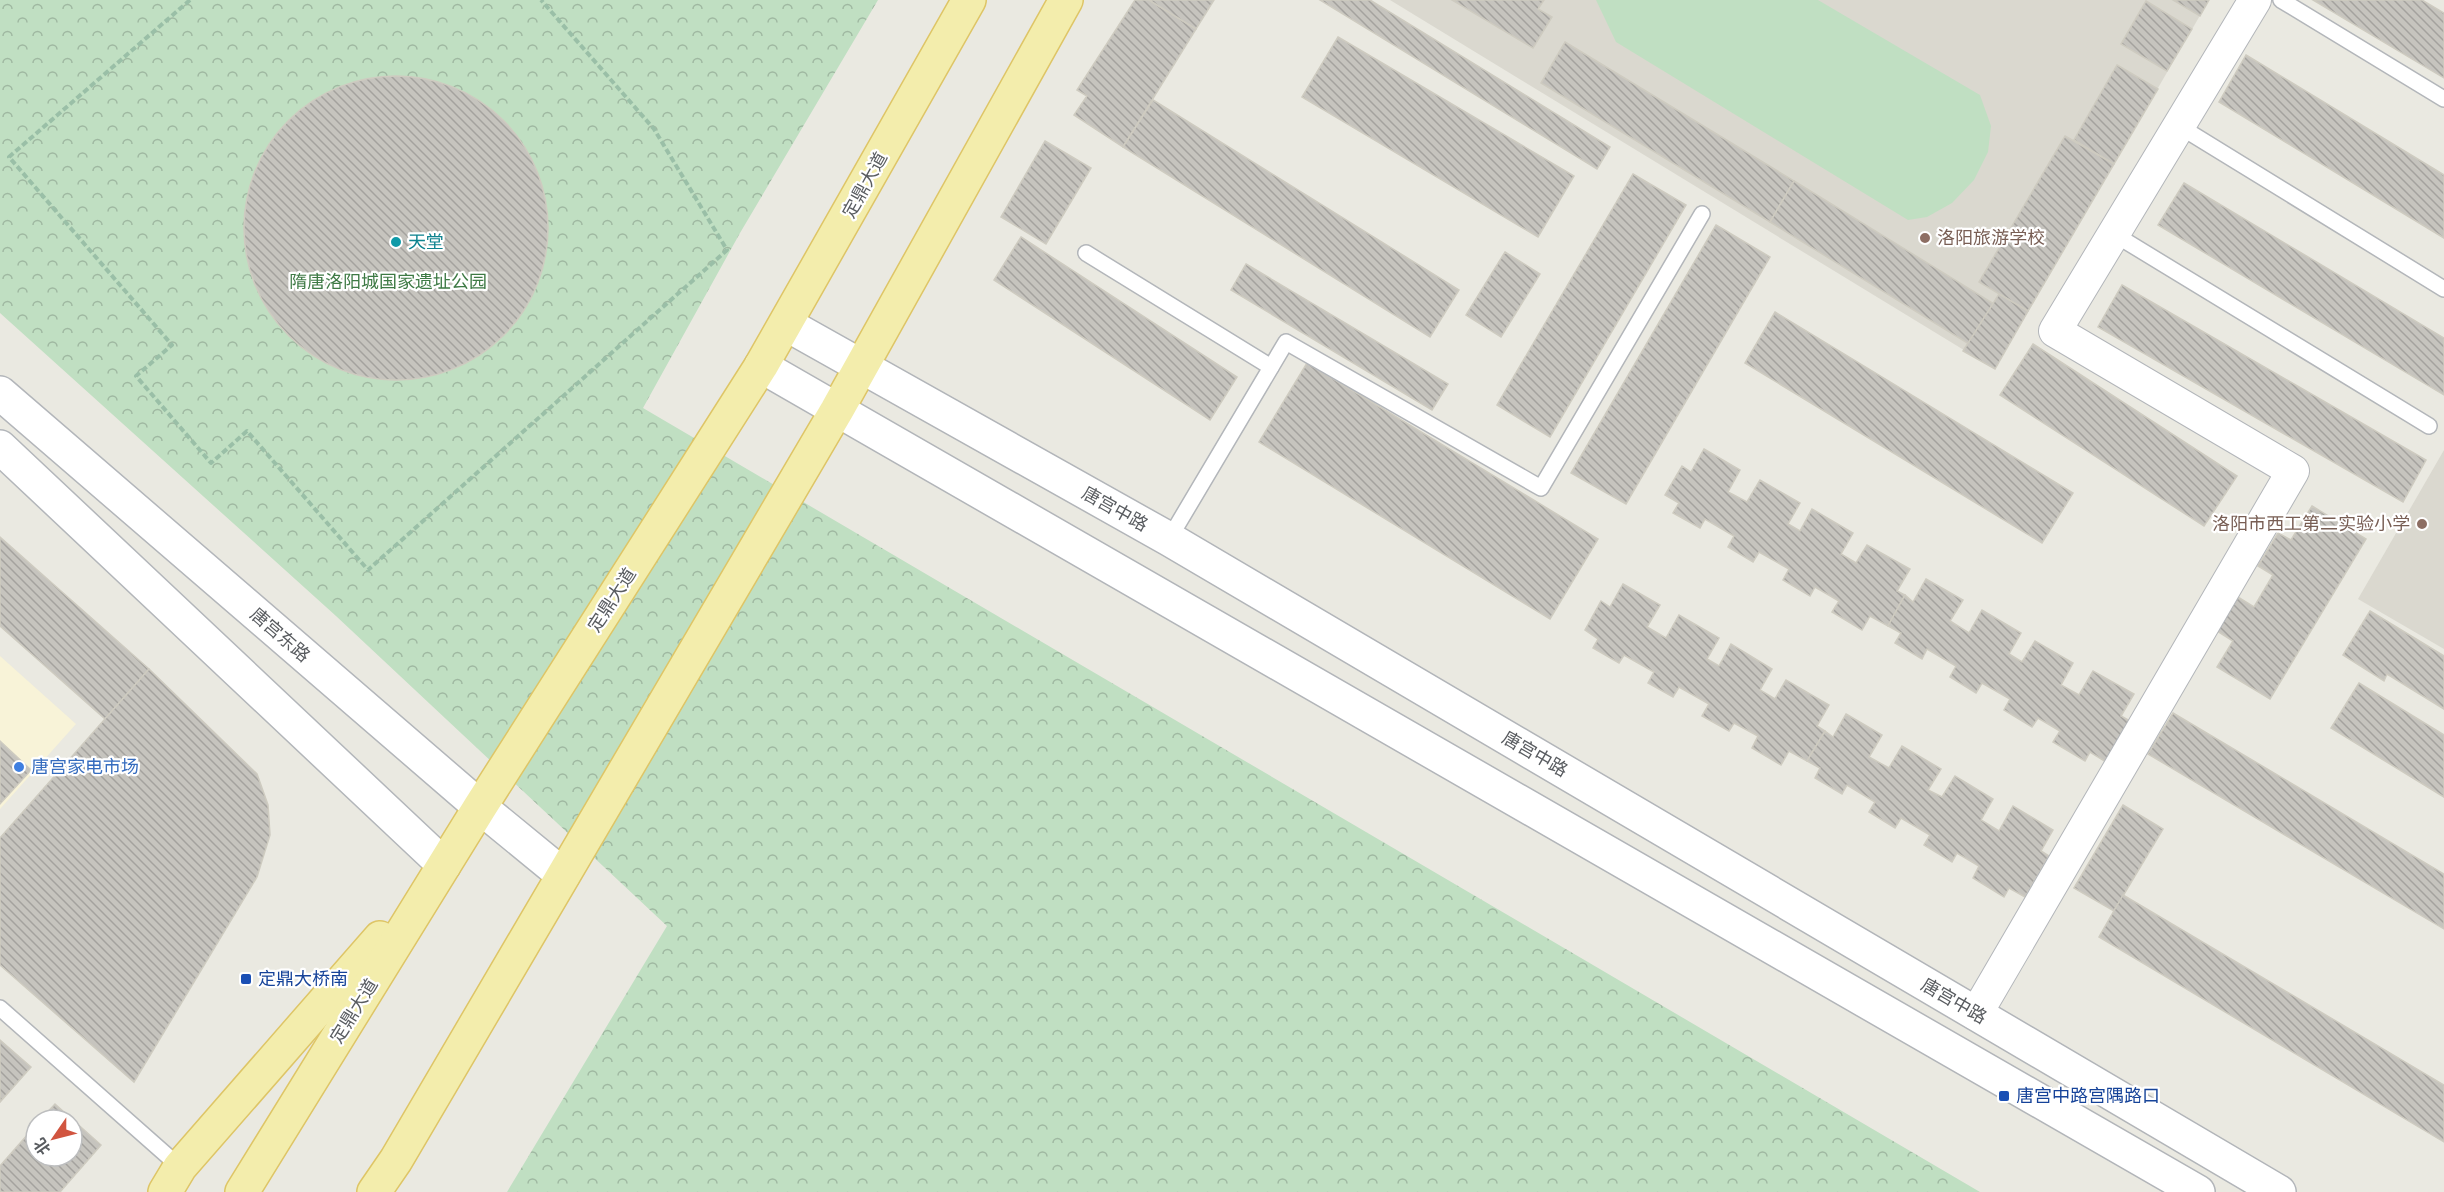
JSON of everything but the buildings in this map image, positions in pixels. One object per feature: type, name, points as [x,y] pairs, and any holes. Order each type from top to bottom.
[{"type":"main road","name":"定鼎大道","points":[[242,1192],[480,807],[761,366],[969,0]]},
{"type":"main road","points":[[374,1192],[396,1160],[837,410],[1066,0]]},
{"type":"main road","name":"唐宫中路","points":[[786,324],[1169,539],[2279,1192]]},
{"type":"main road","points":[[761,366],[2198,1192]]},
{"type":"main road","name":"唐宫东路","points":[[0,393],[480,807],[563,875]]},
{"type":"main road","points":[[0,447],[444,865],[173,1180]]},
{"type":"main road","points":[[384,1192],[396,1160]]},
{"type":"street","points":[[1976,1014],[2293,471],[2055,331],[2255,0]]},
{"type":"lane","points":[[2281,0],[2444,99]]},
{"type":"lane","points":[[2179,126],[2444,289]]},
{"type":"lane","points":[[1169,539],[1286,342],[1541,488],[1702,214]]},
{"type":"lane","points":[[2114,234],[2429,426]]},
{"type":"lane","points":[[1086,253],[1271,367]]},
{"type":"lane","points":[[0,1008],[173,1180]]},
{"type":"path","points":[[190,0],[9,158],[172,345],[136,376],[211,463],[248,431],[368,570],[727,250],[654,129],[541,0]]},
{"type":"shaded area","name":"洛阳旅游学校","points":[[1390,0],[2209,0],[1995,369]]},
{"type":"shaded area","name":"洛阳市西工第二实验小学","points":[[2444,450],[2444,649],[2358,599]]},
{"type":"shaded area","name":"唐宫家电市场","points":[[0,656],[76,724],[0,809]]},
{"type":"green space","name":"隋唐洛阳城国家遗址公园","points":[[0,0],[878,0],[740,233],[643,408],[1980,1192],[507,1192],[667,926],[336,616],[0,313]]},
{"type":"green space","points":[[1596,0],[1818,0],[1980,95],[1991,126],[1988,152],[1974,180],[1952,203],[1927,217],[1908,220],[1616,42]]},
{"type":"place","name":"洛阳旅游学校","points":[[1925,238]]},
{"type":"place","name":"天堂","points":[[396,242]]},
{"type":"place","name":"洛阳市西工第二实验小学","points":[[2422,524]]},
{"type":"place","name":"唐宫家电市场","points":[[19,767]]},
{"type":"place","name":"定鼎大桥南","points":[[246,979]]},
{"type":"place","name":"唐宫中路宫隅路口","points":[[2004,1096]]}]
